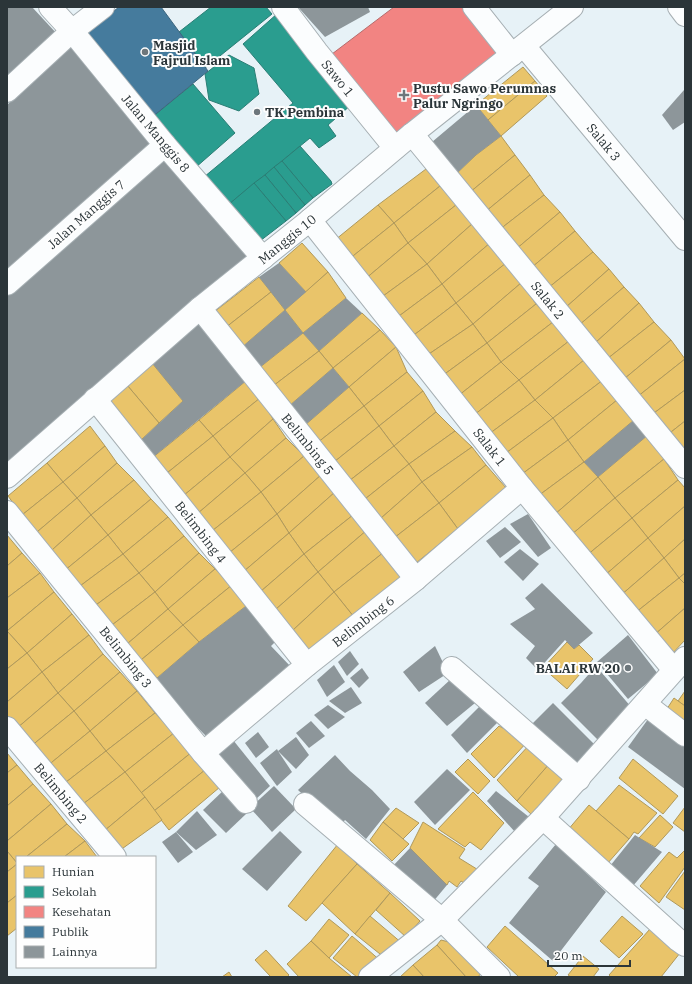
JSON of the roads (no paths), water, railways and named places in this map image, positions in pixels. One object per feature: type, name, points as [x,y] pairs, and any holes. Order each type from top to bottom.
[{"type":"street","name":"Jalan Manggis 8","points":[[50,7],[72,31],[165,145],[263,258]]},
{"type":"street","points":[[7,92],[72,31],[103,7]]},
{"type":"street","name":"Sawo 1","points":[[283,7],[317,52],[395,148]]},
{"type":"street","name":"Salak 3","points":[[474,7],[518,50],[685,239]]},
{"type":"street","name":"Manggis 10","points":[[7,476],[200,308],[310,220],[412,134],[572,7]]},
{"type":"street","points":[[679,7],[685,15]]},
{"type":"street","name":"Salak 2","points":[[412,134],[685,467]]},
{"type":"street","name":"Jalan Manggis 7","points":[[7,284],[165,145]]},
{"type":"street","name":"Salak 1","points":[[310,220],[522,488],[680,664]]},
{"type":"street","name":"Belimbing 5","points":[[200,308],[416,579]]},
{"type":"street","name":"Belimbing 4","points":[[95,400],[307,665]]},
{"type":"street","name":"Belimbing 6","points":[[203,753],[307,665],[416,579],[522,488]]},
{"type":"street","name":"Belimbing 3","points":[[7,512],[203,753],[246,802]]},
{"type":"street","points":[[370,977],[442,920],[543,818],[680,664]]},
{"type":"street","points":[[452,668],[579,779]]},
{"type":"street","points":[[645,704],[685,735]]},
{"type":"street","name":"Belimbing 2","points":[[7,728],[114,856]]},
{"type":"street","points":[[305,804],[442,920],[499,977]]},
{"type":"street","points":[[543,818],[685,945]]},
{"type":"place","name":"Masjid Fajrul Islam","points":[[145,52]]},
{"type":"place","name":"Pustu Sawo Perumnas Palur Ngringo","points":[[404,95]]},
{"type":"place","name":"TK Pembina","points":[[257,112]]},
{"type":"place","name":"BALAI RW 20","points":[[628,668]]}]
